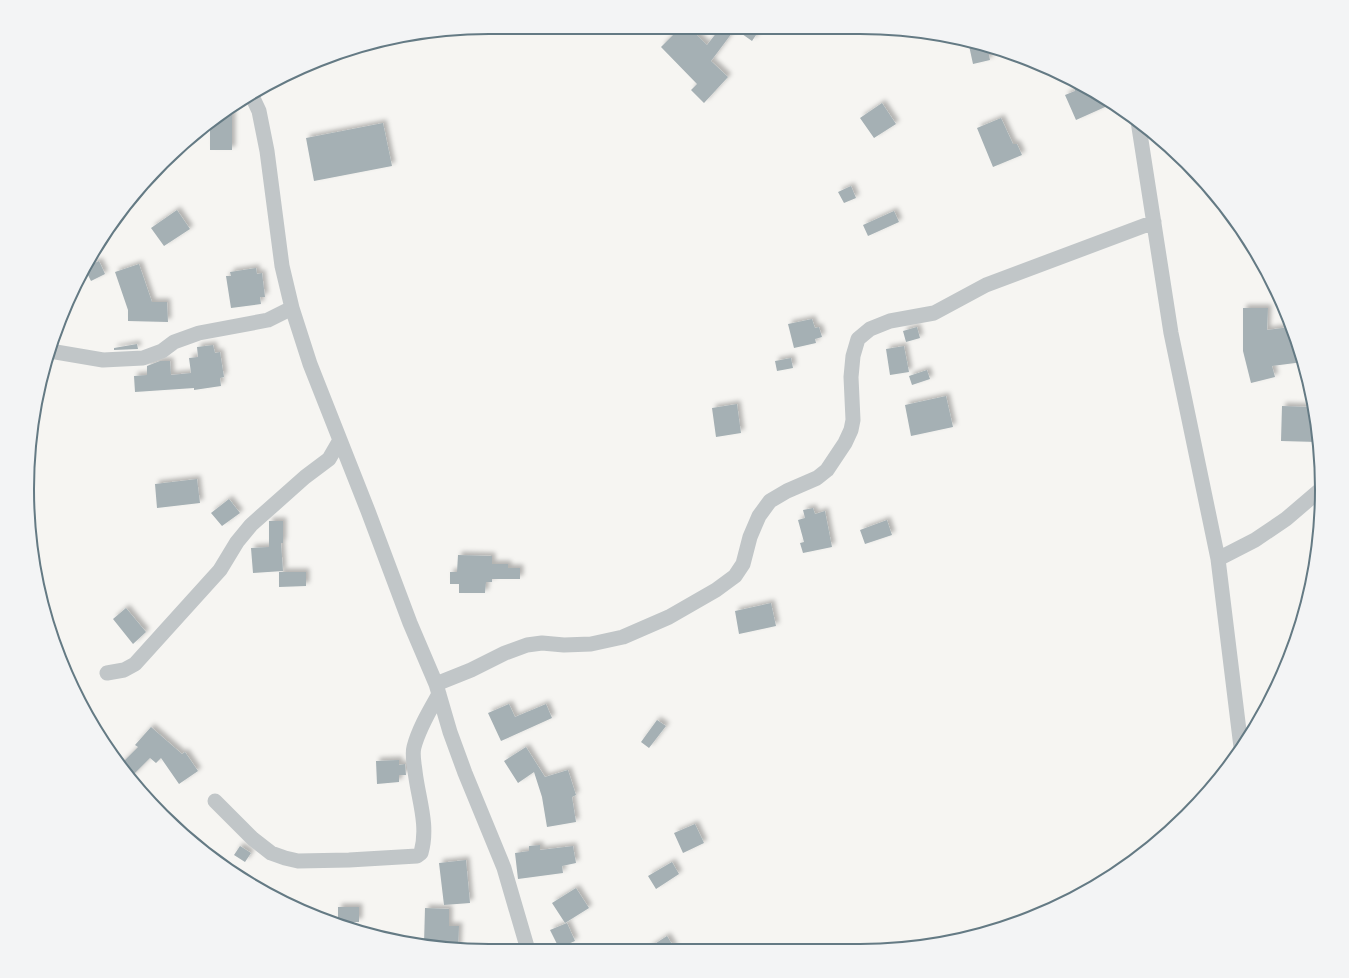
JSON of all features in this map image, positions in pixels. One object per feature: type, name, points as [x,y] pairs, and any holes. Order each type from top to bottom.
[{"type":"street","points":[[254,100],[259,111],[267,151],[282,266],[292,308],[310,364],[348,459],[410,623],[438,689],[450,732],[465,773],[504,868],[526,944]]},
{"type":"street","points":[[1139,130],[1171,333],[1218,558],[1240,739]]},
{"type":"street","points":[[215,801],[253,838],[271,853],[298,862],[417,856],[421,853],[424,826],[416,782],[414,747],[438,689],[505,653],[527,645],[542,643],[564,645],[590,644],[623,637],[669,617],[716,590],[735,576],[743,564],[750,537],[759,516],[770,501],[787,491],[817,478],[827,470],[845,443],[851,430],[853,420],[851,377],[858,339],[870,329],[890,321],[934,313],[986,285],[1154,222]]},
{"type":"street","points":[[55,352],[103,360],[142,358],[162,350],[174,342],[199,333],[268,320],[292,308]]},
{"type":"street","points":[[107,673],[124,670],[135,664],[220,570],[237,542],[251,525],[305,477],[330,459],[340,440]]},
{"type":"street","points":[[330,459],[348,459]]},
{"type":"street","points":[[1218,558],[1255,540],[1286,520],[1315,495]]},
{"type":"building","points":[[674,34],[696,34],[707,45],[716,34],[731,34],[711,61],[728,77],[704,103],[691,90],[697,84],[661,47]]},
{"type":"building","points":[[742,34],[757,34],[752,41]]},
{"type":"building","points":[[970,48],[989,53],[990,60],[973,64]]},
{"type":"building","points":[[1074,88],[1106,107],[1076,120],[1065,95],[1075,91]]},
{"type":"building","points":[[882,103],[896,124],[874,138],[860,118]]},
{"type":"building","points":[[232,114],[232,150],[210,150],[210,130]]},
{"type":"building","points":[[1001,118],[1013,144],[1017,144],[1022,155],[993,167],[977,128]]},
{"type":"building","points":[[383,123],[392,166],[314,181],[306,138]]},
{"type":"building","points":[[851,186],[856,198],[844,203],[838,192]]},
{"type":"building","points":[[177,210],[190,229],[164,246],[151,228]]},
{"type":"building","points":[[894,211],[899,222],[868,236],[863,225]]},
{"type":"building","points":[[99,261],[105,274],[91,281],[88,275],[94,263]]},
{"type":"building","points":[[139,264],[152,302],[167,302],[168,322],[128,321],[128,310],[115,272]]},
{"type":"building","points":[[256,268],[257,274],[262,273],[265,297],[260,297],[261,304],[231,308],[226,276],[231,276],[230,272]]},
{"type":"building","points":[[1243,308],[1268,308],[1267,330],[1285,328],[1297,363],[1272,366],[1275,377],[1251,383],[1243,351]]},
{"type":"building","points":[[812,319],[815,328],[819,327],[822,337],[815,339],[816,343],[794,348],[788,324]]},
{"type":"building","points":[[917,327],[920,338],[906,342],[903,331]]},
{"type":"building","points":[[137,344],[138,349],[114,350],[114,348]]},
{"type":"building","points":[[213,345],[215,353],[220,352],[224,377],[220,378],[221,386],[194,390],[194,388],[135,392],[134,376],[147,375],[147,366],[160,361],[170,361],[171,375],[191,373],[189,358],[198,357],[197,347]]},
{"type":"building","points":[[904,346],[909,372],[890,375],[886,349]]},
{"type":"building","points":[[791,358],[793,368],[777,371],[775,361]]},
{"type":"building","points":[[927,370],[930,379],[912,385],[909,376]]},
{"type":"building","points":[[946,396],[953,427],[911,436],[905,405]]},
{"type":"building","points":[[737,404],[741,433],[716,437],[712,408]]},
{"type":"building","points":[[1282,406],[1307,407],[1312,442],[1281,441]]},
{"type":"building","points":[[197,479],[200,503],[157,508],[155,484]]},
{"type":"building","points":[[229,499],[240,513],[222,526],[211,513]]},
{"type":"building","points":[[813,508],[815,514],[825,511],[832,547],[803,553],[800,543],[804,542],[798,520],[805,518],[803,510]]},
{"type":"building","points":[[887,520],[892,535],[865,544],[860,530]]},
{"type":"building","points":[[269,521],[283,521],[283,543],[281,543],[283,571],[253,573],[251,548],[269,547]]},
{"type":"building","points":[[458,555],[492,556],[492,564],[508,564],[508,568],[520,568],[520,579],[492,579],[492,582],[486,582],[485,593],[459,593],[459,584],[450,584],[450,572],[457,572]]},
{"type":"building","points":[[279,572],[306,572],[306,586],[279,587]]},
{"type":"building","points":[[771,603],[776,626],[739,634],[735,611]]},
{"type":"building","points":[[126,608],[146,632],[133,644],[113,619]]},
{"type":"building","points":[[509,704],[515,717],[546,704],[552,718],[501,741],[488,713]]},
{"type":"building","points":[[657,720],[666,726],[649,748],[641,742]]},
{"type":"building","points":[[151,727],[182,754],[185,752],[198,771],[179,784],[161,758],[156,763],[150,758],[134,774],[124,761],[138,747],[135,745]]},
{"type":"building","points":[[526,747],[545,777],[568,770],[576,795],[572,797],[576,822],[547,827],[542,797],[534,772],[518,783],[504,761]]},
{"type":"building","points":[[399,760],[399,765],[405,764],[406,775],[399,775],[399,782],[377,784],[376,761]]},
{"type":"building","points":[[695,824],[704,843],[683,853],[674,833]]},
{"type":"building","points":[[540,845],[540,850],[573,846],[576,863],[562,866],[563,873],[518,879],[515,853],[529,851],[529,846]]},
{"type":"building","points":[[240,846],[251,853],[245,862],[234,855]]},
{"type":"building","points":[[466,860],[470,903],[444,905],[439,863]]},
{"type":"building","points":[[672,862],[679,874],[656,889],[648,876]]},
{"type":"building","points":[[576,888],[589,908],[565,923],[552,903]]},
{"type":"building","points":[[338,907],[359,907],[359,922],[350,922],[338,918]]},
{"type":"building","points":[[425,908],[449,909],[449,926],[459,926],[458,943],[424,939]]},
{"type":"building","points":[[567,923],[575,941],[568,944],[557,944],[550,930]]},
{"type":"building","points":[[667,936],[672,944],[655,944]]}]
